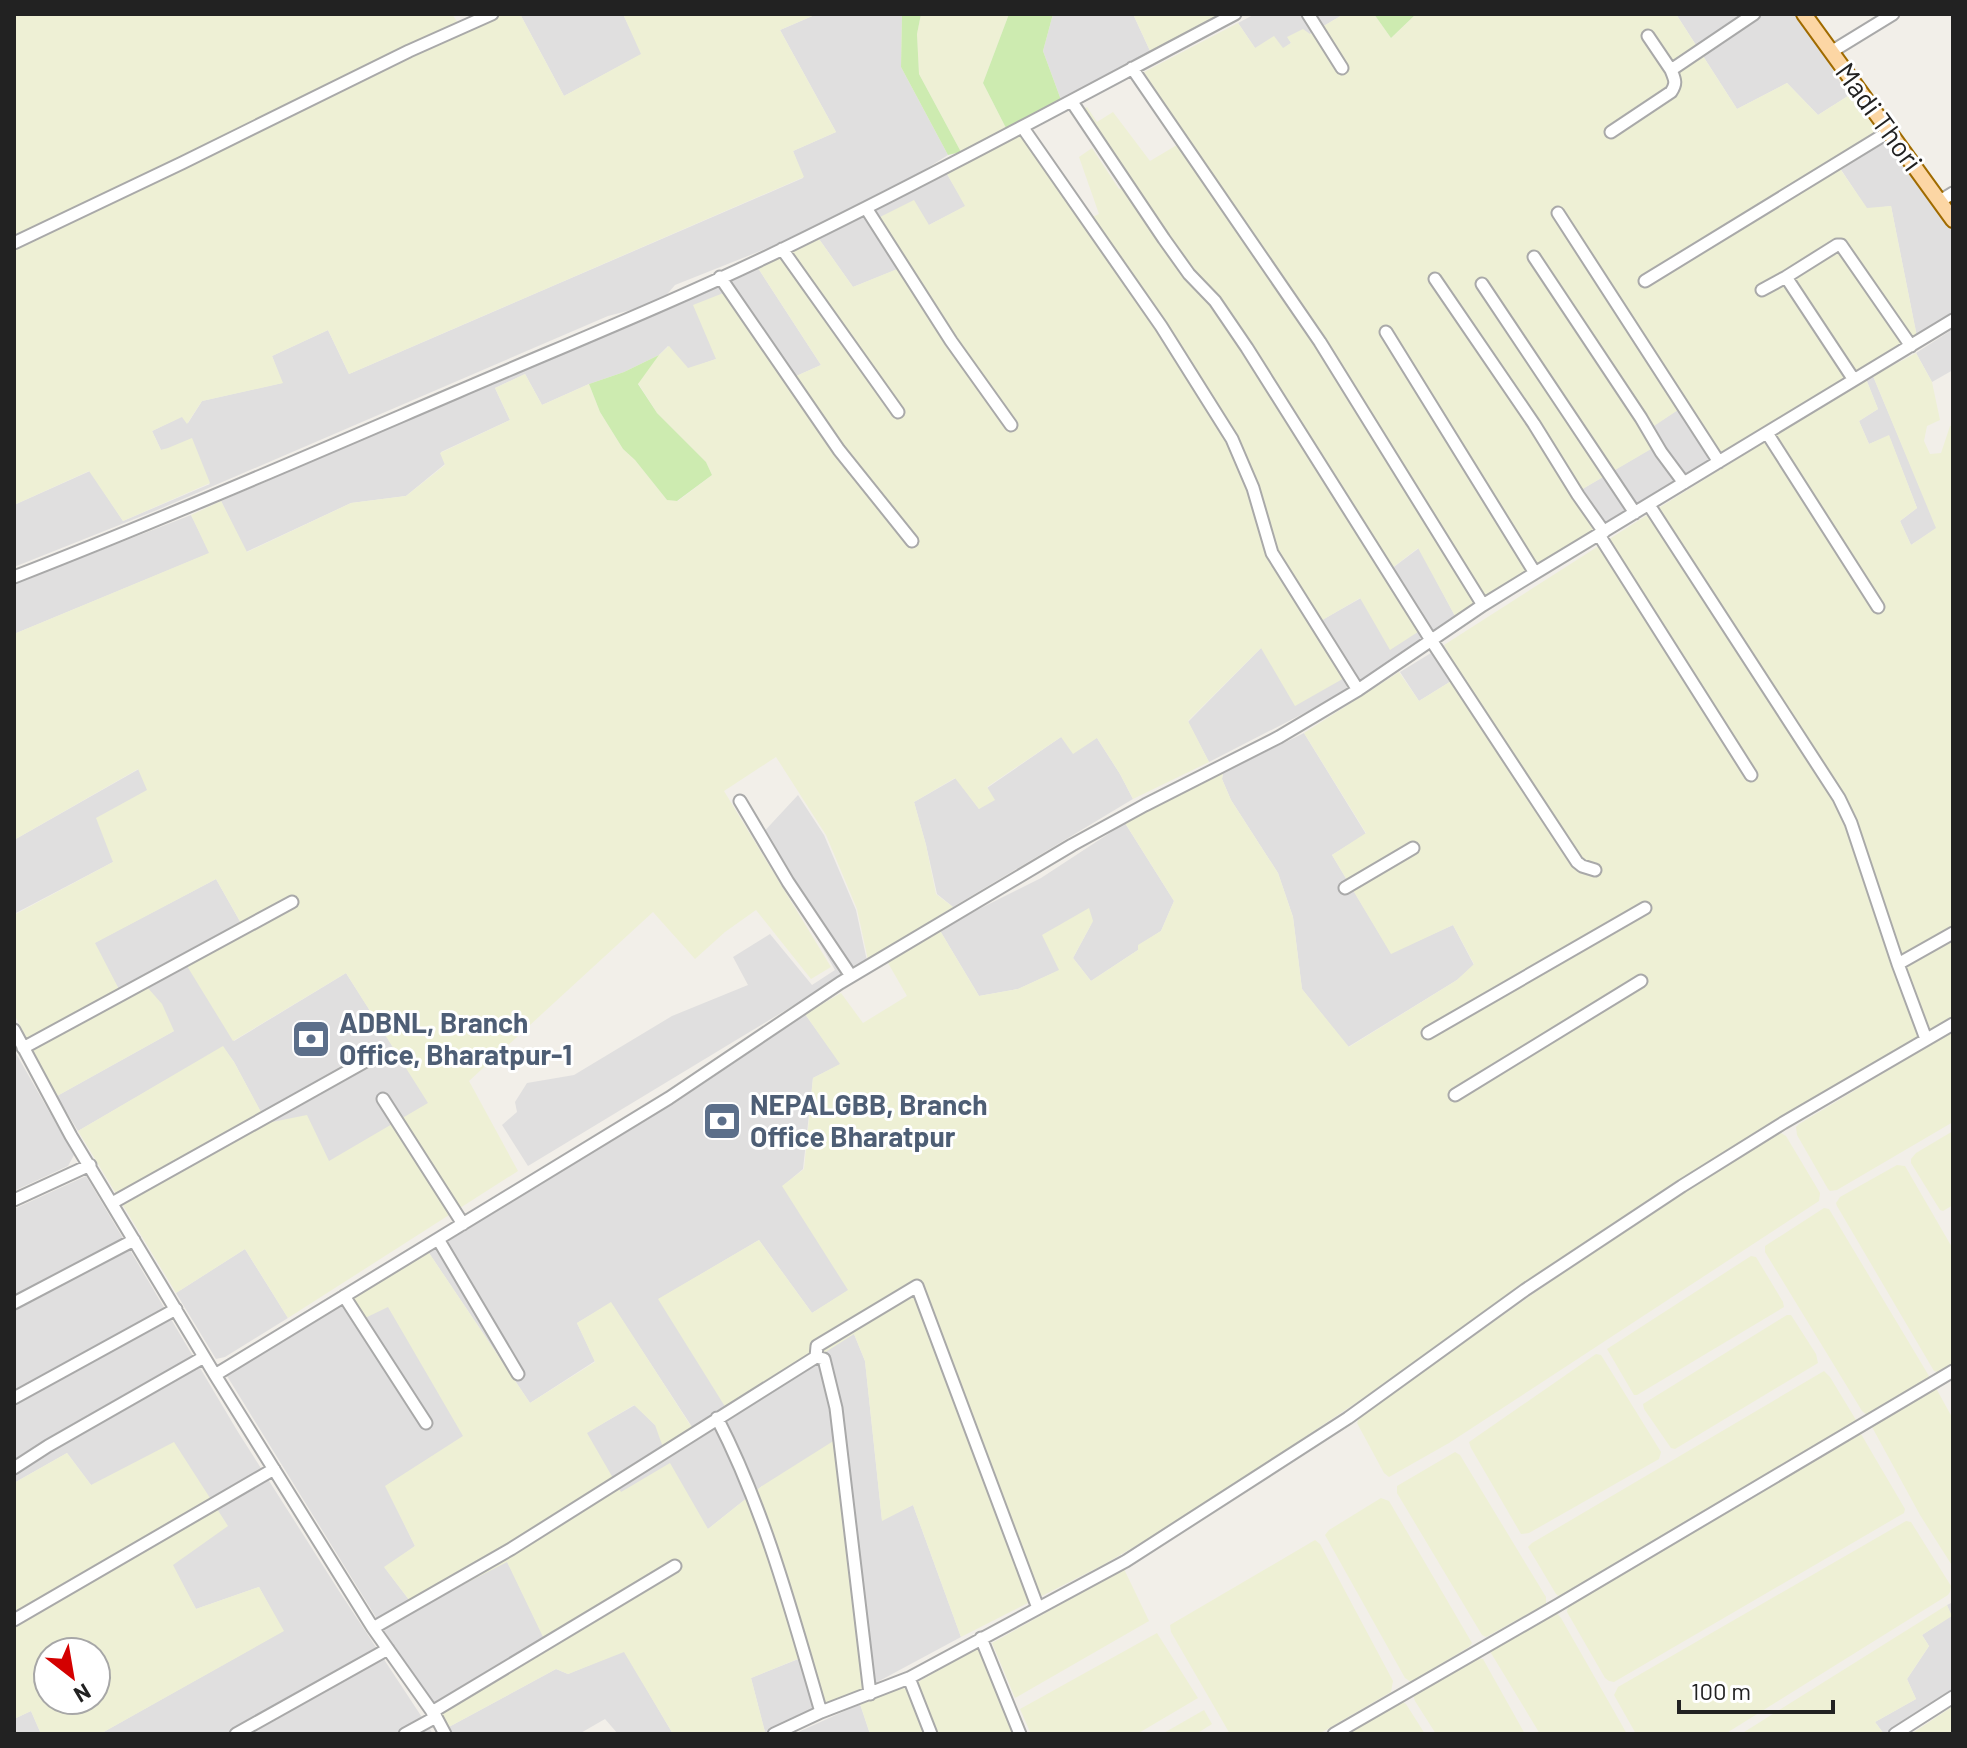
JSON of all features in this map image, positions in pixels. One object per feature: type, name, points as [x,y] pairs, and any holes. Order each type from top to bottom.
[{"type":"main road","name":"Madi Thori","points":[[1804,14],[1890,131],[1947,197],[1953,220]]},
{"type":"street","points":[[14,243],[409,51],[492,14]]},
{"type":"street","points":[[14,577],[158,519],[782,249],[1023,128],[1235,14]]},
{"type":"street","points":[[1308,14],[1342,68]]},
{"type":"street","points":[[1671,70],[1754,14]]},
{"type":"street","points":[[1831,52],[1893,14]]},
{"type":"street","points":[[1611,132],[1671,92],[1675,85],[1671,70],[1648,36]]},
{"type":"street","points":[[1132,68],[1320,342],[1483,605]]},
{"type":"street","points":[[1072,102],[1164,239],[1189,274],[1215,301],[1247,348],[1431,640],[1577,862],[1595,870]]},
{"type":"street","points":[[1023,128],[1161,326],[1232,439],[1253,488],[1272,553],[1358,690]]},
{"type":"street","points":[[1645,281],[1890,131]]},
{"type":"street","points":[[866,208],[951,341],[1011,425]]},
{"type":"street","points":[[1558,213],[1719,462]]},
{"type":"street","points":[[1762,290],[1841,245],[1911,346]]},
{"type":"street","points":[[782,249],[898,412]]},
{"type":"street","points":[[1534,257],[1684,483]]},
{"type":"street","points":[[720,277],[839,450],[912,541]]},
{"type":"street","points":[[1786,277],[1854,380]]},
{"type":"street","points":[[1435,279],[1534,424],[1751,775]]},
{"type":"street","points":[[1482,284],[1635,513]]},
{"type":"street","points":[[215,1375],[669,1098],[851,976],[1072,845],[1252,751],[1358,690],[1483,605],[1953,320]]},
{"type":"street","points":[[1386,332],[1535,573]]},
{"type":"street","points":[[1767,433],[1878,607]]},
{"type":"street","points":[[1649,505],[1839,798],[1851,823],[1926,1039]]},
{"type":"street","points":[[740,801],[788,882],[851,976]]},
{"type":"street","points":[[1345,888],[1413,848]]},
{"type":"street","points":[[23,1048],[292,902]]},
{"type":"street","points":[[1428,1033],[1645,908]]},
{"type":"street","points":[[1898,964],[1953,933]]},
{"type":"street","points":[[1455,1095],[1641,981]]},
{"type":"street","points":[[774,1734],[909,1678],[1126,1561],[1348,1418],[1525,1290],[1682,1186],[1953,1024]]},
{"type":"street","points":[[14,1030],[71,1136],[215,1375],[373,1628],[445,1734]]},
{"type":"street","points":[[112,1203],[366,1061]]},
{"type":"street","points":[[383,1099],[463,1224]]},
{"type":"street","points":[[14,1200],[90,1165]]},
{"type":"street","points":[[438,1239],[518,1374]]},
{"type":"street","points":[[14,1303],[134,1240]]},
{"type":"street","points":[[816,1357],[817,1346],[917,1286],[1038,1608]]},
{"type":"street","points":[[344,1296],[426,1423]]},
{"type":"street","points":[[14,1398],[176,1309]]},
{"type":"street","points":[[14,1468],[204,1357]]},
{"type":"street","points":[[373,1628],[511,1549],[816,1357],[824,1359],[836,1408],[870,1694]]},
{"type":"street","points":[[1334,1734],[1953,1371]]},
{"type":"street","points":[[717,1418],[735,1453],[759,1515],[821,1712]]},
{"type":"street","points":[[14,1620],[274,1469]]},
{"type":"street","points":[[405,1734],[675,1566]]},
{"type":"street","points":[[981,1638],[1020,1734]]},
{"type":"street","points":[[236,1734],[388,1649]]},
{"type":"street","points":[[909,1678],[931,1734]]},
{"type":"street","points":[[1895,1734],[1953,1697]]},
{"type":"shaded area","points":[[520,14],[623,14],[642,54],[564,96]]},
{"type":"shaded area","points":[[817,14],[902,14],[901,67],[948,155],[891,191],[783,242],[675,285],[663,299],[608,316],[162,508],[14,567],[14,505],[90,471],[123,521],[210,484],[168,449],[161,450],[152,431],[183,416],[188,423],[202,401],[282,383],[272,356],[328,330],[349,374],[803,178],[793,151],[836,132],[780,30]]},
{"type":"shaded area","points":[[1053,14],[1133,14],[1151,53],[1061,100],[1043,51]]},
{"type":"shaded area","points":[[1255,14],[1344,14],[1310,34],[1288,38],[1291,43],[1283,49],[1255,48],[1238,23]]},
{"type":"shaded area","points":[[1676,14],[1795,14],[1848,96],[1818,115],[1787,83],[1737,109]]},
{"type":"shaded area","points":[[1881,134],[1953,233],[1953,314],[1917,337],[1891,206],[1867,209],[1836,162]]},
{"type":"shaded area","points":[[947,174],[966,206],[929,225],[908,265],[853,287],[819,239]]},
{"type":"shaded area","points":[[758,268],[821,365],[785,381],[716,359],[688,369],[668,346],[659,355],[624,372],[542,405],[525,374],[495,388],[510,420],[441,452],[445,464],[406,496],[351,503],[246,552],[221,501]]},
{"type":"shaded area","points":[[1953,329],[1953,370],[1932,382],[1916,353]]},
{"type":"shaded area","points":[[1873,376],[1937,528],[1911,545],[1900,521],[1917,508],[1889,436],[1869,444],[1859,421],[1878,409],[1866,379]]},
{"type":"shaded area","points":[[1685,405],[1714,457],[1593,530],[1574,494],[1657,445],[1647,430]]},
{"type":"shaded area","points":[[191,515],[210,553],[14,634],[14,584]]},
{"type":"shaded area","points":[[1419,548],[1455,616],[1351,689],[1209,762],[1188,722],[1261,648],[1313,625],[1361,598],[1387,572]]},
{"type":"shaded area","points":[[1444,645],[1461,675],[1419,701],[1400,672]]},
{"type":"shaded area","points":[[1304,733],[1366,834],[1332,855],[1391,953],[1453,925],[1474,965],[1457,980],[1348,1047],[1302,989],[1293,917],[1278,873],[1231,800],[1222,779],[1223,773]]},
{"type":"shaded area","points":[[1061,737],[1097,738],[1133,799],[953,907],[937,894],[914,802],[956,778],[979,809],[987,788]]},
{"type":"shaded area","points":[[139,769],[148,790],[113,862],[14,914],[14,840]]},
{"type":"shaded area","points":[[798,795],[824,835],[856,910],[867,961],[528,1166],[502,1125],[517,1112],[515,1102],[527,1083],[574,1075],[672,1016],[748,985],[733,957],[770,934],[812,985],[835,970],[759,837]]},
{"type":"shaded area","points":[[1125,823],[1174,901],[1161,931],[1091,981],[1073,958],[1093,921],[1060,970],[1018,989],[979,996],[939,929],[1041,878]]},
{"type":"shaded area","points":[[216,879],[246,932],[234,1041],[346,973],[429,1103],[329,1162],[267,1124],[223,1047],[78,1131],[57,1096],[174,1031],[125,1001],[94,943]]},
{"type":"shaded area","points":[[805,1014],[841,1064],[813,1078],[803,1169],[783,1186],[849,1290],[812,1313],[759,1240],[659,1299],[854,1334],[865,1361],[882,1520],[913,1505],[961,1637],[868,1687],[762,1486],[708,1529],[621,1493],[586,1433],[635,1405],[655,1425],[696,1433],[611,1303],[577,1323],[595,1361],[530,1403],[429,1253]]},
{"type":"shaded area","points":[[14,1050],[74,1155],[68,1166],[14,1191]]},
{"type":"shaded area","points":[[86,1176],[238,1432],[433,1734],[100,1734],[283,1631],[259,1587],[196,1609],[172,1565],[91,1485],[67,1453],[14,1483],[14,1209]]},
{"type":"shaded area","points":[[245,1249],[288,1318],[225,1357],[216,1359],[176,1293]]},
{"type":"shaded area","points":[[351,1297],[388,1306],[464,1436],[386,1486],[415,1546],[385,1568],[416,1609],[507,1561],[546,1642],[432,1708],[227,1376]]},
{"type":"shaded area","points":[[1953,1602],[1953,1692],[1884,1734],[1875,1722],[1916,1699],[1907,1679],[1929,1646],[1922,1635],[1951,1616],[1947,1605]]},
{"type":"shaded area","points":[[624,1651],[673,1734],[618,1734],[605,1719],[579,1734],[450,1734],[447,1728],[556,1669],[568,1674]]},
{"type":"shaded area","points":[[811,1654],[826,1705],[765,1732],[751,1678]]},
{"type":"shaded area","points":[[860,1704],[870,1734],[794,1734]]},
{"type":"shaded area","points":[[31,1711],[41,1734],[14,1734],[14,1719]]},
{"type":"green space","points":[[14,14],[452,14],[458,23],[480,14],[520,14],[564,96],[641,54],[623,14],[817,14],[780,30],[836,132],[793,151],[804,177],[349,374],[328,330],[272,356],[283,383],[202,401],[187,424],[182,417],[152,431],[161,450],[192,438],[210,483],[123,521],[89,471],[14,505]]},
{"type":"green space","points":[[902,14],[921,14],[917,34],[919,74],[961,152],[948,155],[901,67]]},
{"type":"green space","points":[[921,14],[1009,14],[983,83],[1006,128],[961,152],[919,74],[917,34]]},
{"type":"green space","points":[[1009,14],[1053,14],[1043,51],[1061,100],[1006,128],[983,83]]},
{"type":"green space","points":[[1133,14],[1223,14],[1151,53]]},
{"type":"green space","points":[[1344,14],[1374,14],[1391,38],[1416,14],[1676,14],[1737,109],[1787,83],[1818,115],[1848,96],[1881,134],[1836,163],[1867,208],[1891,206],[1917,337],[1714,457],[1684,406],[1648,430],[1658,445],[1574,494],[1593,530],[1455,616],[1418,548],[1387,572],[1421,630],[1390,650],[1360,598],[1314,625],[1346,677],[1295,706],[1261,648],[1188,721],[1209,762],[1133,799],[1097,738],[1073,754],[1061,737],[987,787],[995,800],[979,809],[955,778],[914,802],[936,894],[953,907],[868,960],[857,909],[826,835],[776,757],[724,791],[831,967],[811,979],[756,910],[695,959],[653,912],[469,1081],[518,1171],[288,1318],[245,1249],[176,1293],[78,1131],[223,1046],[267,1123],[307,1115],[329,1161],[428,1103],[346,973],[233,1041],[187,966],[246,932],[216,879],[95,943],[125,1001],[147,987],[162,1004],[174,1031],[57,1096],[14,1014],[14,915],[113,862],[96,818],[147,790],[138,769],[14,840],[14,634],[209,553],[191,515],[221,501],[247,552],[351,503],[406,496],[445,465],[440,453],[510,420],[495,388],[525,374],[542,405],[589,384],[600,412],[623,449],[667,500],[678,501],[712,475],[706,462],[657,413],[638,383],[669,346],[688,368],[716,359],[693,305],[726,292],[785,381],[821,365],[758,268],[819,239],[853,287],[907,265],[878,218],[914,200],[929,225],[965,206],[947,174],[1023,131],[1087,219],[1099,214],[1079,157],[1092,148],[1119,189],[1126,186],[1079,111],[1087,107],[1097,122],[1113,112],[1150,161],[1187,139],[1144,72],[1238,23],[1255,48],[1274,36],[1283,48],[1291,43],[1287,37],[1303,29],[1310,34]]},
{"type":"green space","points":[[1374,14],[1416,14],[1391,38]]},
{"type":"green space","points":[[1916,353],[1932,382],[1940,420],[1927,426],[1924,441],[1930,454],[1941,453],[1953,425],[1953,1017],[1695,1171],[1192,1513],[1103,1565],[961,1637],[913,1505],[882,1521],[865,1361],[854,1334],[729,1413],[658,1299],[759,1240],[812,1313],[848,1290],[782,1186],[804,1169],[813,1078],[840,1064],[805,1014],[841,993],[863,1023],[907,996],[888,963],[939,929],[979,996],[1018,989],[1059,970],[1042,935],[1089,908],[1093,921],[1073,958],[1091,981],[1161,931],[1174,901],[1125,823],[1223,773],[1222,779],[1231,800],[1278,873],[1293,917],[1302,989],[1349,1047],[1457,980],[1474,964],[1453,925],[1391,954],[1332,855],[1366,833],[1304,733],[1399,672],[1419,701],[1461,675],[1444,645],[1866,379],[1878,409],[1859,421],[1869,444],[1889,435],[1917,508],[1900,521],[1911,545],[1936,528],[1873,376]]},
{"type":"green space","points":[[659,355],[638,384],[657,413],[706,462],[712,475],[677,501],[667,500],[623,449],[600,412],[589,384]]},
{"type":"green space","points":[[1953,1031],[1953,1122],[1837,1190],[1830,1191],[1797,1135],[1796,1127]]},
{"type":"green space","points":[[1953,1131],[1953,1205],[1943,1211],[1911,1159]]},
{"type":"green space","points":[[1781,1133],[1786,1136],[1820,1193],[1819,1201],[1449,1443],[1389,1477],[1384,1473],[1357,1423],[1360,1416],[1702,1180]]},
{"type":"green space","points":[[1897,1165],[1905,1166],[1953,1249],[1953,1367],[1939,1373],[1934,1371],[1836,1203],[1840,1197]]},
{"type":"green space","points":[[1824,1208],[1829,1209],[1929,1376],[1926,1381],[1867,1415],[1765,1252],[1765,1246]]},
{"type":"green space","points":[[429,1253],[530,1403],[595,1362],[577,1323],[611,1302],[696,1434],[665,1453],[655,1425],[634,1405],[587,1433],[621,1492],[670,1463],[708,1529],[762,1486],[835,1440],[868,1687],[826,1705],[810,1654],[751,1678],[765,1732],[762,1734],[673,1734],[624,1652],[568,1674],[556,1669],[447,1728],[432,1708],[545,1641],[507,1562],[416,1609],[384,1567],[415,1546],[385,1486],[463,1436],[388,1307],[363,1319],[351,1297]]},
{"type":"green space","points":[[1751,1256],[1756,1257],[1784,1307],[1634,1395],[1607,1349]]},
{"type":"green space","points":[[1791,1315],[1816,1354],[1818,1363],[1675,1449],[1671,1448],[1643,1404]]},
{"type":"green space","points":[[1596,1354],[1601,1355],[1661,1452],[1659,1459],[1529,1533],[1521,1534],[1469,1442]]},
{"type":"green space","points":[[1824,1371],[1856,1420],[1854,1424],[1560,1597],[1556,1594],[1528,1547],[1532,1543]]},
{"type":"green space","points":[[1932,1390],[1937,1390],[1953,1419],[1953,1567],[1920,1515],[1872,1427]]},
{"type":"green space","points":[[1861,1434],[1905,1509],[1904,1513],[1614,1682],[1605,1678],[1567,1612],[1568,1606]]},
{"type":"green space","points":[[174,1442],[228,1526],[173,1565],[196,1609],[259,1587],[284,1631],[100,1734],[41,1734],[33,1716],[112,1716],[112,1636],[32,1636],[32,1713],[31,1711],[14,1719],[14,1483],[67,1453],[91,1485]]},
{"type":"green space","points":[[1455,1452],[1460,1455],[1546,1597],[1546,1604],[1486,1637],[1397,1493],[1397,1486]]},
{"type":"green space","points":[[1381,1498],[1389,1501],[1472,1643],[1411,1682],[1405,1678],[1325,1535]]},
{"type":"green space","points":[[1906,1521],[1911,1522],[1951,1586],[1948,1595],[1725,1734],[1636,1734],[1614,1695],[1618,1687]]},
{"type":"green space","points":[[1315,1540],[1320,1544],[1393,1681],[1391,1692],[1319,1734],[1230,1734],[1171,1632],[1170,1625]]},
{"type":"green space","points":[[1124,1569],[1149,1621],[1015,1698],[992,1643]]},
{"type":"green space","points":[[1947,1605],[1952,1616],[1922,1635],[1929,1646],[1907,1679],[1916,1699],[1875,1722],[1884,1734],[1741,1734]]},
{"type":"green space","points":[[1555,1611],[1627,1734],[1540,1734],[1491,1653],[1492,1648]]},
{"type":"green space","points":[[1157,1633],[1198,1698],[1137,1734],[1031,1734],[1020,1709]]},
{"type":"green space","points":[[976,1648],[984,1655],[1014,1734],[936,1734],[918,1682]]},
{"type":"green space","points":[[1477,1658],[1483,1659],[1525,1734],[1436,1734],[1415,1701],[1413,1695]]},
{"type":"green space","points":[[900,1686],[907,1690],[924,1734],[870,1734],[860,1704]]},
{"type":"green space","points":[[1401,1701],[1425,1734],[1346,1734]]},
{"type":"green space","points":[[1953,1706],[1953,1734],[1911,1734]]},
{"type":"green space","points":[[1204,1710],[1212,1724],[1196,1734],[1162,1734]]},
{"type":"place","name":"ADBNL, Branch Office, Bharatpur-1","points":[[311,1039]]},
{"type":"place","name":"NEPALGBB, Branch Office Bharatpur","points":[[722,1121]]}]
